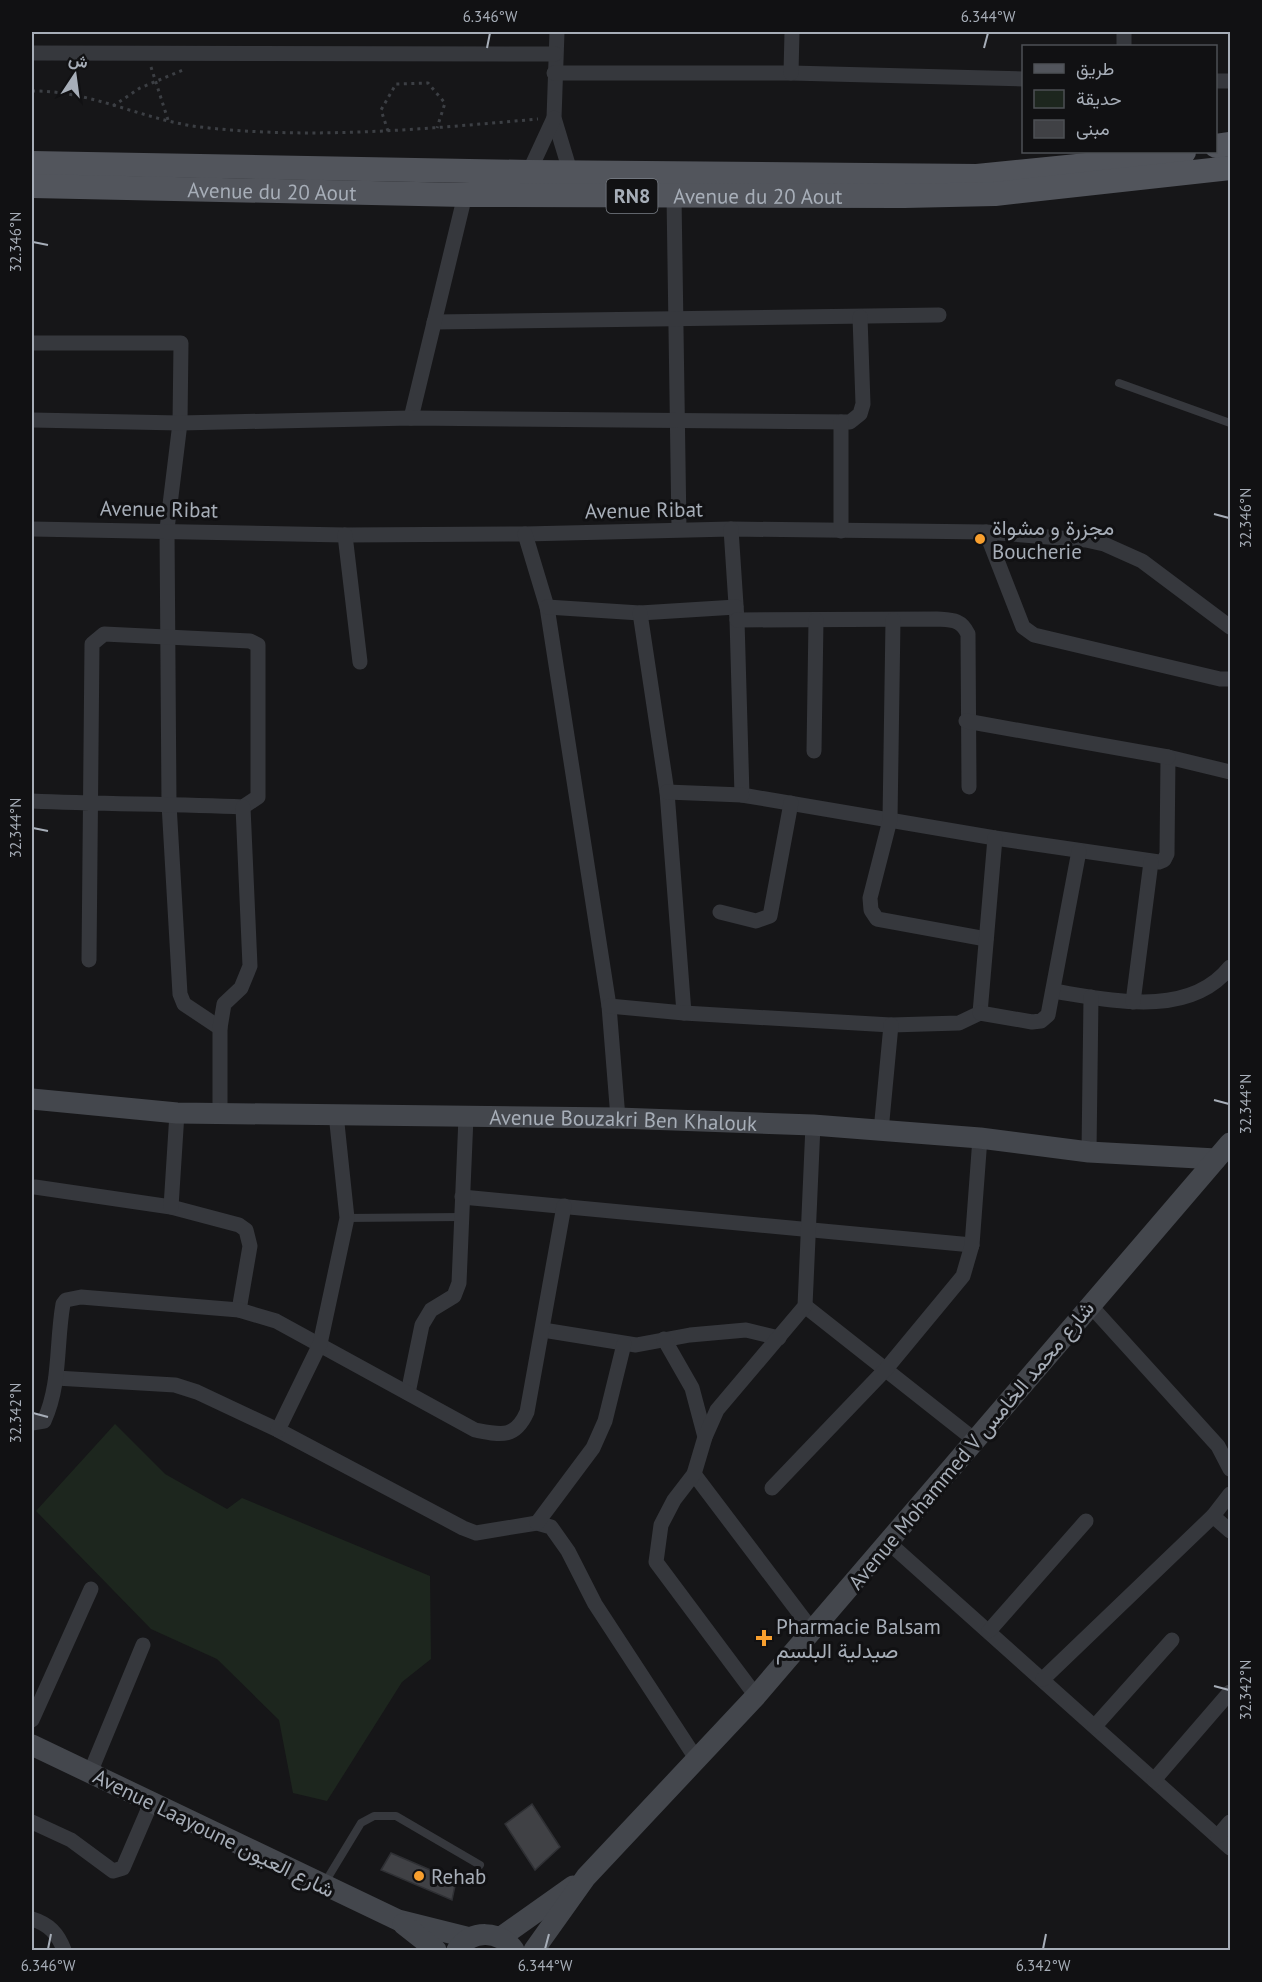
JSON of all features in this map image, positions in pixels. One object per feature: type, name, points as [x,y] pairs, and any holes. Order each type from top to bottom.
[{"type":"main road","name":"Avenue du 20 Aout","points":[[32,163],[529,172],[977,176],[1127,161],[1179,153]]},
{"type":"main road","name":"Avenue du 20 Aout","points":[[32,186],[465,195],[995,194],[1230,168]]},
{"type":"street","points":[[557,32],[554,118],[570,171]]},
{"type":"street","points":[[791,73],[792,32]]},
{"type":"street","points":[[32,53],[555,54]]},
{"type":"street","points":[[554,73],[791,73],[1022,79]]},
{"type":"street","points":[[529,172],[554,118]]},
{"type":"street","points":[[411,418],[465,195]]},
{"type":"street","points":[[675,196],[680,529]]},
{"type":"street","points":[[434,322],[939,315]]},
{"type":"street","points":[[32,420],[180,423],[411,418],[841,422],[856,419],[863,404],[860,316]]},
{"type":"street","points":[[32,343],[181,343],[180,423],[167,529],[170,804],[180,994],[184,1004],[220,1028]]},
{"type":"street","points":[[840,531],[841,422]]},
{"type":"street","name":"Avenue Ribat","points":[[32,529],[167,529],[345,535],[731,529],[986,532],[1086,540],[1104,544],[1142,561],[1230,627]]},
{"type":"street","points":[[731,529],[742,795]]},
{"type":"street","points":[[986,532],[1023,627],[1034,635],[1220,679],[1230,679]]},
{"type":"street","points":[[525,534],[547,607],[609,1006],[618,1118]]},
{"type":"street","points":[[345,535],[360,662]]},
{"type":"street","points":[[547,607],[640,613],[736,614],[816,620],[956,620],[963,624],[968,633],[966,721],[969,787]]},
{"type":"street","points":[[640,613],[667,792],[684,1013]]},
{"type":"street","points":[[814,751],[816,620]]},
{"type":"street","points":[[893,620],[890,820],[870,898],[871,910],[877,919],[986,939]]},
{"type":"street","points":[[32,801],[89,803],[170,804],[243,807],[258,797],[258,645],[250,641],[104,634],[92,644],[89,803],[89,960]]},
{"type":"street","points":[[966,721],[1168,757],[1230,772]]},
{"type":"street","points":[[667,792],[742,795],[1151,862],[1164,860],[1167,854],[1168,757]]},
{"type":"street","points":[[720,912],[756,921],[770,916],[791,803]]},
{"type":"street","points":[[220,1112],[220,1028],[224,1004],[241,988],[250,966],[243,807]]},
{"type":"street","points":[[980,1013],[995,838]]},
{"type":"street","points":[[609,1006],[684,1013],[891,1025],[959,1023],[980,1013],[1032,1022],[1041,1021],[1048,1015],[1079,851]]},
{"type":"street","points":[[1133,1002],[1151,862]]},
{"type":"street","points":[[1053,991],[1133,1002],[1190,997],[1210,988],[1230,967]]},
{"type":"street","points":[[1089,1152],[1090,997]]},
{"type":"street","points":[[881,1131],[891,1025]]},
{"type":"street","name":"Avenue Bouzakri Ben Khalouk","points":[[32,1099],[177,1113],[618,1118],[813,1125],[980,1138],[1089,1152],[1223,1161]]},
{"type":"street","points":[[171,1207],[177,1113]]},
{"type":"street","points":[[278,1430],[320,1344],[347,1218],[336,1114]]},
{"type":"street","points":[[408,1393],[422,1326],[431,1310],[454,1296],[459,1283],[466,1116]]},
{"type":"street","points":[[756,1696],[655,1558],[666,1514],[694,1474],[705,1437],[717,1410],[805,1306],[806,1230],[813,1125]]},
{"type":"street","points":[[772,1488],[886,1369],[963,1276],[972,1245],[980,1138]]},
{"type":"street","name":"Avenue Mohammed V شارع محمد الخامس","points":[[586,1877],[756,1696],[1090,1305],[1223,1161],[1230,1143]]},
{"type":"street","points":[[35,1187],[171,1207],[239,1225],[246,1230],[249,1246],[239,1311]]},
{"type":"street","points":[[462,1197],[972,1245]]},
{"type":"street","points":[[32,1423],[44,1421],[56,1378],[61,1321],[66,1300],[81,1297],[239,1311],[276,1321],[475,1430],[511,1432],[518,1429],[527,1412],[564,1206]]},
{"type":"street","points":[[1090,1305],[1218,1446],[1230,1469]]},
{"type":"street","points":[[805,1306],[976,1441]]},
{"type":"street","points":[[543,1330],[636,1345],[664,1339],[746,1330],[778,1338]]},
{"type":"street","points":[[664,1339],[692,1388],[705,1437]]},
{"type":"street","points":[[537,1523],[593,1448],[605,1421],[624,1344]]},
{"type":"street","points":[[56,1378],[176,1385],[278,1430],[476,1533],[537,1523],[551,1527],[595,1604],[697,1760]]},
{"type":"street","points":[[694,1474],[813,1630]]},
{"type":"street","points":[[1043,1679],[1213,1516],[1230,1494]]},
{"type":"street","points":[[1213,1516],[1230,1531]]},
{"type":"street","points":[[989,1631],[1086,1521]]},
{"type":"street","points":[[889,1543],[1230,1848]]},
{"type":"street","points":[[32,1720],[91,1589]]},
{"type":"street","points":[[1095,1726],[1172,1640]]},
{"type":"street","points":[[90,1773],[143,1645]]},
{"type":"street","points":[[1154,1780],[1230,1692]]},
{"type":"street","name":"Avenue Laayoune شارع العيون","points":[[32,1744],[398,1920]]},
{"type":"street","points":[[32,1821],[71,1840],[113,1871],[119,1871],[123,1868],[151,1803]]},
{"type":"street","points":[[1218,1836],[1230,1822]]},
{"type":"street","points":[[398,1920],[464,1944],[480,1935],[507,1944],[586,1877]]},
{"type":"street","points":[[534,1950],[586,1877]]},
{"type":"street","points":[[32,1919],[42,1922],[59,1936],[64,1950]]},
{"type":"street","points":[[398,1920],[436,1950]]},
{"type":"lane","points":[[1119,383],[1230,423]]},
{"type":"lane","points":[[347,1218],[461,1217]]},
{"type":"lane","points":[[323,1885],[361,1823],[374,1816],[396,1816],[480,1865]]},
{"type":"path","points":[[147,53],[169,123]]},
{"type":"path","points":[[113,106],[155,80],[186,69]]},
{"type":"path","points":[[388,131],[381,110],[396,84],[428,83],[445,104],[437,128]]},
{"type":"path","points":[[32,91],[75,94],[169,123],[265,131],[388,131],[554,118]]},
{"type":"green space","points":[[115,1424],[165,1474],[227,1509],[242,1498],[430,1576],[431,1659],[402,1682],[327,1801],[293,1793],[279,1720],[217,1659],[151,1629],[36,1511]]},
{"type":"building","points":[[532,1804],[560,1847],[535,1870],[505,1824]]},
{"type":"building","name":"Rehab","points":[[391,1853],[456,1881],[452,1900],[381,1870]]},
{"type":"place","name":"مجزرة و مشواة Boucherie","points":[[980,539]]},
{"type":"place","name":"Pharmacie Balsam صيدلية البلسم","points":[[764,1638]]},
{"type":"place","name":"Rehab","points":[[419,1876]]}]
